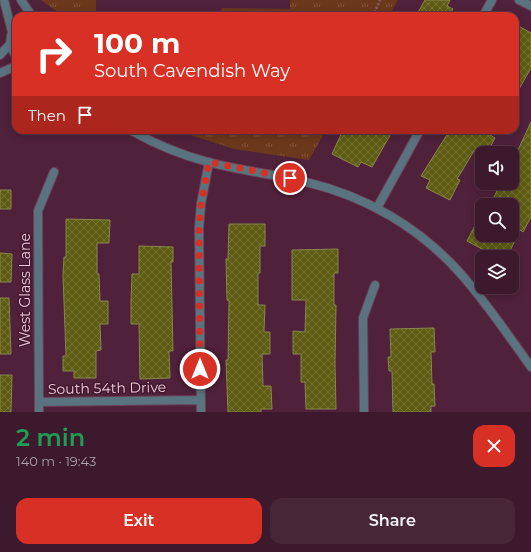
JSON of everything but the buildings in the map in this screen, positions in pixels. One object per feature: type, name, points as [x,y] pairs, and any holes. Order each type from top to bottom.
[{"type":"street","points":[[4,0],[12,23]]},
{"type":"street","points":[[21,0],[29,12]]},
{"type":"street","points":[[485,12],[492,0]]},
{"type":"street","points":[[519,0],[531,6]]},
{"type":"street","points":[[0,54],[10,44],[12,36]]},
{"type":"street","points":[[10,44],[12,48]]},
{"type":"street","points":[[0,72],[12,68]]},
{"type":"street","points":[[137,134],[156,144],[176,152],[209,162],[290,178],[320,186],[349,195],[378,208],[422,237],[456,268],[531,367]]},
{"type":"street","points":[[378,208],[418,134]]},
{"type":"street","points":[[201,412],[199,228],[201,204],[209,162]]},
{"type":"street","name":"West Glass Lane","points":[[39,412],[38,211],[54,172]]},
{"type":"street","points":[[364,412],[363,318],[376,285]]},
{"type":"street","name":"South 54th Drive","points":[[39,402],[200,400]]},
{"type":"path","points":[[375,12],[380,0]]},
{"type":"green space","points":[[41,0],[96,0],[96,11],[166,12],[58,12]]},
{"type":"green space","points":[[290,0],[398,0],[391,12],[220,12],[222,8],[290,9]]},
{"type":"green space","points":[[187,134],[324,134],[309,160],[234,149]]},
{"type":"route","points":[[200,369],[199,228],[201,204],[209,162],[290,178]]}]
